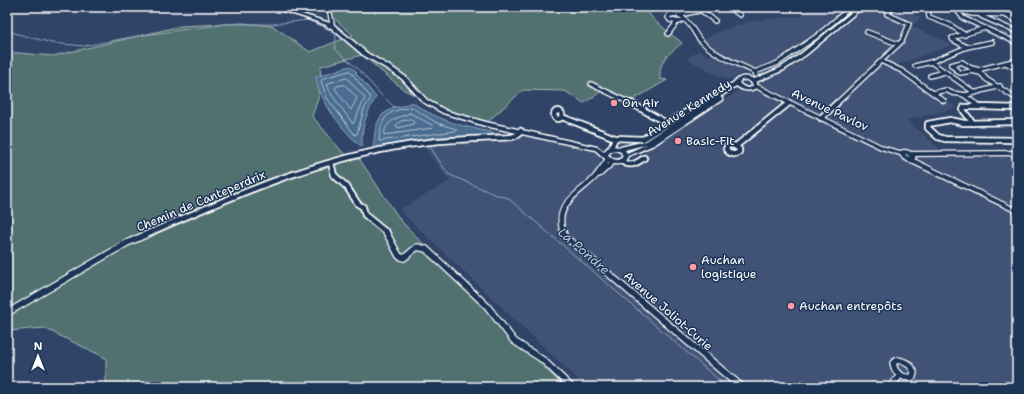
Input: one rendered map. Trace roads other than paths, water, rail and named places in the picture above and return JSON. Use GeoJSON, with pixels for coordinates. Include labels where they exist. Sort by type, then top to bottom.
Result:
{"type":"FeatureCollection","features":[{"type":"Feature","properties":{"kind":"main road"},"geometry":{"type":"LineString","coordinates":[[270,7],[329,24],[364,54],[404,78],[425,101],[435,108],[454,116],[596,149],[609,158],[621,161]]}},
{"type":"Feature","properties":{"kind":"main road","name":"Avenue Kennedy"},"geometry":{"type":"LineString","coordinates":[[614,146],[648,142],[735,84],[739,79],[747,78],[782,65],[818,40],[856,7]]}},
{"type":"Feature","properties":{"kind":"main road"},"geometry":{"type":"LineString","coordinates":[[735,84],[742,88],[754,85],[782,69],[804,54],[862,7]]}},
{"type":"Feature","properties":{"kind":"main road"},"geometry":{"type":"LineString","coordinates":[[747,78],[754,85]]}},
{"type":"Feature","properties":{"kind":"main road","name":"Avenue Kennedy"},"geometry":{"type":"LineString","coordinates":[[621,161],[625,159],[626,155],[652,144],[733,91],[742,88]]}},
{"type":"Feature","properties":{"kind":"main road"},"geometry":{"type":"LineString","coordinates":[[583,146],[614,146],[626,155]]}},
{"type":"Feature","properties":{"kind":"main road"},"geometry":{"type":"LineString","coordinates":[[609,158],[614,146]]}},
{"type":"Feature","properties":{"kind":"street"},"geometry":{"type":"LineString","coordinates":[[329,7],[329,24]]}},
{"type":"Feature","properties":{"kind":"street"},"geometry":{"type":"LineString","coordinates":[[666,7],[670,13],[692,26],[700,40],[715,53],[756,74],[778,63],[817,36],[851,7]]}},
{"type":"Feature","properties":{"kind":"street"},"geometry":{"type":"LineString","coordinates":[[670,13],[669,18],[679,19],[717,7]]}},
{"type":"Feature","properties":{"kind":"street"},"geometry":{"type":"LineString","coordinates":[[728,7],[740,15]]}},
{"type":"Feature","properties":{"kind":"street"},"geometry":{"type":"LineString","coordinates":[[821,118],[902,41],[909,24],[887,14],[893,7]]}},
{"type":"Feature","properties":{"kind":"street"},"geometry":{"type":"LineString","coordinates":[[934,7],[928,10],[929,17],[950,25],[965,35]]}},
{"type":"Feature","properties":{"kind":"street"},"geometry":{"type":"LineString","coordinates":[[946,7],[959,13],[981,16],[1003,14],[1013,15]]}},
{"type":"Feature","properties":{"kind":"street"},"geometry":{"type":"LineString","coordinates":[[968,9],[973,7]]}},
{"type":"Feature","properties":{"kind":"street"},"geometry":{"type":"LineString","coordinates":[[1003,14],[1002,11],[1008,7]]}},
{"type":"Feature","properties":{"kind":"street"},"geometry":{"type":"LineString","coordinates":[[702,11],[715,21]]}},
{"type":"Feature","properties":{"kind":"street"},"geometry":{"type":"LineString","coordinates":[[959,13],[963,18],[1017,43]]}},
{"type":"Feature","properties":{"kind":"street"},"geometry":{"type":"LineString","coordinates":[[1003,14],[1017,21]]}},
{"type":"Feature","properties":{"kind":"street"},"geometry":{"type":"LineString","coordinates":[[981,16],[1017,32]]}},
{"type":"Feature","properties":{"kind":"street"},"geometry":{"type":"LineString","coordinates":[[668,34],[679,19]]}},
{"type":"Feature","properties":{"kind":"street"},"geometry":{"type":"LineString","coordinates":[[967,47],[953,40],[952,38],[985,28]]}},
{"type":"Feature","properties":{"kind":"street"},"geometry":{"type":"LineString","coordinates":[[867,32],[898,44]]}},
{"type":"Feature","properties":{"kind":"street"},"geometry":{"type":"LineString","coordinates":[[915,66],[931,62],[963,50],[967,47],[992,42]]}},
{"type":"Feature","properties":{"kind":"street"},"geometry":{"type":"LineString","coordinates":[[998,87],[980,71],[971,68],[962,62],[950,65],[960,73],[980,71],[1006,62],[1017,60]]}},
{"type":"Feature","properties":{"kind":"street"},"geometry":{"type":"LineString","coordinates":[[881,61],[902,71],[944,101]]}},
{"type":"Feature","properties":{"kind":"street"},"geometry":{"type":"LineString","coordinates":[[931,62],[975,93]]}},
{"type":"Feature","properties":{"kind":"street"},"geometry":{"type":"LineString","coordinates":[[1006,62],[1017,69]]}},
{"type":"Feature","properties":{"kind":"street"},"geometry":{"type":"LineString","coordinates":[[930,76],[944,72]]}},
{"type":"Feature","properties":{"kind":"street"},"geometry":{"type":"LineString","coordinates":[[972,72],[998,87],[1015,94],[1017,99]]}},
{"type":"Feature","properties":{"kind":"street"},"geometry":{"type":"LineString","coordinates":[[591,84],[622,98],[668,124]]}},
{"type":"Feature","properties":{"kind":"street"},"geometry":{"type":"LineString","coordinates":[[562,117],[614,146],[642,139],[723,88],[735,84]]}},
{"type":"Feature","properties":{"kind":"street","name":"Avenue Pavlov"},"geometry":{"type":"LineString","coordinates":[[754,85],[784,103],[789,103],[888,149],[902,153],[905,157],[913,156]]}},
{"type":"Feature","properties":{"kind":"street"},"geometry":{"type":"LineString","coordinates":[[933,93],[946,90],[953,94],[964,95],[998,87]]}},
{"type":"Feature","properties":{"kind":"street"},"geometry":{"type":"LineString","coordinates":[[964,95],[980,107]]}},
{"type":"Feature","properties":{"kind":"street"},"geometry":{"type":"LineString","coordinates":[[736,146],[784,103]]}},
{"type":"Feature","properties":{"kind":"street"},"geometry":{"type":"LineString","coordinates":[[973,123],[963,110],[964,107],[1017,108]]}},
{"type":"Feature","properties":{"kind":"street"},"geometry":{"type":"LineString","coordinates":[[1017,122],[973,123],[950,120],[928,124],[928,128],[940,138],[948,140],[1017,140]]}},
{"type":"Feature","properties":{"kind":"street","name":"Chemin de Canteperdrix"},"geometry":{"type":"LineString","coordinates":[[7,313],[127,243],[243,191],[331,163],[377,151],[429,142],[514,137],[518,135],[520,131]]}},
{"type":"Feature","properties":{"kind":"street"},"geometry":{"type":"LineString","coordinates":[[1017,152],[913,156],[917,163],[1017,211]]}},
{"type":"Feature","properties":{"kind":"street","name":"Avenue Joliot-Curie"},"geometry":{"type":"LineString","coordinates":[[609,158],[606,170],[595,176],[564,205],[560,216],[560,227],[565,236],[712,363],[742,387]]}},
{"type":"Feature","properties":{"kind":"street"},"geometry":{"type":"LineString","coordinates":[[621,161],[625,164],[632,165],[644,158]]}},
{"type":"Feature","properties":{"kind":"street"},"geometry":{"type":"LineString","coordinates":[[331,163],[334,175],[347,187],[358,204],[363,207],[365,215],[388,234],[399,256],[404,258],[417,247],[426,248],[487,306],[514,341],[542,360],[571,387]]}},
{"type":"Feature","properties":{"kind":"street"},"geometry":{"type":"LineString","coordinates":[[891,387],[900,375]]}},
{"type":"Feature","properties":{"kind":"water"},"geometry":{"type":"Polygon","coordinates":[[[350,66],[357,72],[355,73],[376,97],[369,109],[365,121],[362,133],[362,147],[340,125],[327,106],[318,86],[316,77],[350,66]]]}},
{"type":"Feature","properties":{"kind":"water"},"geometry":{"type":"Polygon","coordinates":[[[412,102],[434,115],[456,124],[505,135],[437,137],[373,148],[376,126],[382,115],[394,107],[400,107],[412,102]]]}},
{"type":"Feature","properties":{"kind":"waterway"},"geometry":{"type":"LineString","coordinates":[[7,13],[13,7]]}},
{"type":"Feature","properties":{"kind":"waterway"},"geometry":{"type":"LineString","coordinates":[[7,31],[52,43],[84,46],[137,36],[227,24],[273,24],[308,20],[328,29],[336,35],[335,49],[358,69],[382,96]]}},
{"type":"Feature","properties":{"kind":"waterway","name":"La Pondre"},"geometry":{"type":"LineString","coordinates":[[386,99],[394,107]]}},
{"type":"Feature","properties":{"kind":"waterway","name":"La Pondre"},"geometry":{"type":"LineString","coordinates":[[429,145],[448,174],[494,194],[508,198],[727,387]]}},
{"type":"Feature","properties":{"kind":"place","name":"On Air"},"geometry":{"type":"Point","coordinates":[614,103]}},
{"type":"Feature","properties":{"kind":"place","name":"Basic-Fit"},"geometry":{"type":"Point","coordinates":[678,141]}},
{"type":"Feature","properties":{"kind":"place","name":"Auchan logistique"},"geometry":{"type":"Point","coordinates":[693,267]}},
{"type":"Feature","properties":{"kind":"place","name":"Auchan entrepôts"},"geometry":{"type":"Point","coordinates":[791,306]}}]}
